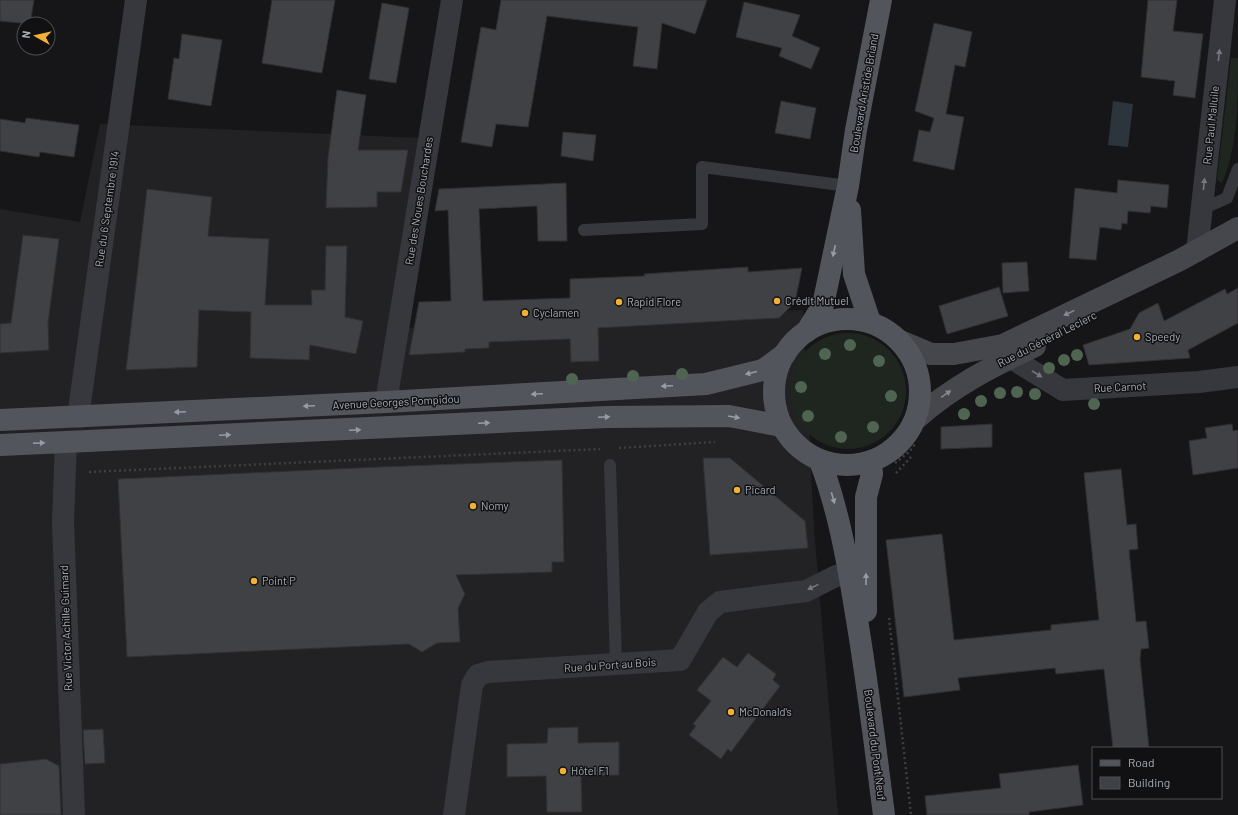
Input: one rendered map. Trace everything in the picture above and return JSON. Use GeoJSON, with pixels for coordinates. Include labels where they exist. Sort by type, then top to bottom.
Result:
{"type":"FeatureCollection","features":[{"type":"Feature","properties":{"kind":"main road","name":"Boulevard Aristide Briand"},"geometry":{"type":"LineString","coordinates":[[848,186],[856,130],[881,0]]}},
{"type":"Feature","properties":{"kind":"main road"},"geometry":{"type":"LineString","coordinates":[[848,186],[854,274],[870,322]]}},
{"type":"Feature","properties":{"kind":"main road"},"geometry":{"type":"LineString","coordinates":[[848,186],[823,305],[806,331],[784,354],[776,374],[774,384],[775,406],[782,426],[798,447],[822,466],[834,499],[850,574],[866,674]]}},
{"type":"Feature","properties":{"kind":"main road","name":"Rue du Général Leclerc"},"geometry":{"type":"LineString","coordinates":[[900,341],[917,350],[931,354],[954,354],[1003,345],[1189,255],[1238,228]]}},
{"type":"Feature","properties":{"kind":"main road","name":"Rue du Général Leclerc"},"geometry":{"type":"LineString","coordinates":[[918,429],[936,401],[960,384],[1083,322],[1189,255]]}},
{"type":"Feature","properties":{"kind":"main road"},"geometry":{"type":"LineString","coordinates":[[806,331],[818,325],[843,319],[870,322],[891,333],[900,341],[915,363],[919,376],[920,402],[918,429],[904,439],[872,467],[866,497],[866,674]]}},
{"type":"Feature","properties":{"kind":"main road","name":"Avenue Georges Pompidou"},"geometry":{"type":"LineString","coordinates":[[0,420],[386,402],[706,384],[763,370],[784,354]]}},
{"type":"Feature","properties":{"kind":"main road"},"geometry":{"type":"LineString","coordinates":[[0,445],[607,417],[729,416],[782,426]]}},
{"type":"Feature","properties":{"kind":"main road"},"geometry":{"type":"LineString","coordinates":[[822,466],[872,467]]}},
{"type":"Feature","properties":{"kind":"main road","name":"Boulevard du Pont Neuf"},"geometry":{"type":"LineString","coordinates":[[866,674],[884,815]]}},
{"type":"Feature","properties":{"kind":"street","name":"Rue du 6 Septembre 1914"},"geometry":{"type":"LineString","coordinates":[[80,417],[80,403],[136,0]]}},
{"type":"Feature","properties":{"kind":"street","name":"Rue des Noues Bouchardes"},"geometry":{"type":"LineString","coordinates":[[386,402],[452,0]]}},
{"type":"Feature","properties":{"kind":"street","name":"Rue Paul Malluile"},"geometry":{"type":"LineString","coordinates":[[1189,255],[1202,209],[1225,0]]}},
{"type":"Feature","properties":{"kind":"street","name":"Rue Carnot"},"geometry":{"type":"LineString","coordinates":[[1010,358],[1063,390],[1199,382],[1238,377]]}},
{"type":"Feature","properties":{"kind":"street","name":"Rue Victor Achille Guimard"},"geometry":{"type":"LineString","coordinates":[[66,442],[63,530],[74,815]]}},
{"type":"Feature","properties":{"kind":"street","name":"Rue du Port au Bois"},"geometry":{"type":"LineString","coordinates":[[454,815],[472,686],[478,675],[488,672],[680,660],[708,612],[720,602],[747,600],[806,591],[836,576],[850,574]]}},
{"type":"Feature","properties":{"kind":"lane"},"geometry":{"type":"LineString","coordinates":[[584,230],[702,224],[702,167],[848,186]]}},
{"type":"Feature","properties":{"kind":"lane"},"geometry":{"type":"LineString","coordinates":[[1202,209],[1227,198],[1238,169]]}},
{"type":"Feature","properties":{"kind":"lane"},"geometry":{"type":"LineString","coordinates":[[610,466],[616,665]]}},
{"type":"Feature","properties":{"kind":"path"},"geometry":{"type":"LineString","coordinates":[[893,467],[909,452],[918,429]]}},
{"type":"Feature","properties":{"kind":"path"},"geometry":{"type":"LineString","coordinates":[[617,448],[722,441]]}},
{"type":"Feature","properties":{"kind":"path"},"geometry":{"type":"LineString","coordinates":[[65,473],[602,449]]}},
{"type":"Feature","properties":{"kind":"path"},"geometry":{"type":"LineString","coordinates":[[799,459],[822,466]]}},
{"type":"Feature","properties":{"kind":"path"},"geometry":{"type":"LineString","coordinates":[[872,467],[880,470],[898,461]]}},
{"type":"Feature","properties":{"kind":"path"},"geometry":{"type":"LineString","coordinates":[[889,617],[911,815]]}},
{"type":"Feature","properties":{"kind":"shaded area"},"geometry":{"type":"Polygon","coordinates":[[[1231,58],[1238,58],[1236,122],[1231,154],[1222,183],[1217,180],[1231,58]]]}},
{"type":"Feature","properties":{"kind":"shaded area"},"geometry":{"type":"Polygon","coordinates":[[[1113,101],[1133,104],[1128,147],[1108,145],[1113,101]]]}},
{"type":"Feature","properties":{"kind":"shaded area"},"geometry":{"type":"Polygon","coordinates":[[[100,124],[421,138],[401,328],[803,310],[814,529],[838,815],[0,815],[0,209],[80,222],[100,124]]]}},
{"type":"Feature","properties":{"kind":"shaded area"},"geometry":{"type":"Polygon","coordinates":[[[848,333],[859,334],[870,338],[889,350],[901,369],[905,380],[905,402],[901,413],[889,432],[870,444],[859,448],[848,449],[837,448],[826,444],[807,432],[795,413],[791,402],[790,391],[791,380],[795,369],[807,350],[826,338],[837,334],[848,333]]]}},
{"type":"Feature","properties":{"kind":"building"},"geometry":{"type":"Polygon","coordinates":[[[0,0],[34,0],[31,16],[16,16],[16,23],[0,21],[0,0]]]}},
{"type":"Feature","properties":{"kind":"building"},"geometry":{"type":"Polygon","coordinates":[[[272,0],[335,0],[322,73],[262,63],[272,0]]]}},
{"type":"Feature","properties":{"kind":"building"},"geometry":{"type":"Polygon","coordinates":[[[501,0],[707,0],[695,34],[662,23],[657,69],[633,66],[638,27],[547,16],[528,127],[496,124],[492,147],[461,142],[481,27],[496,30],[501,0]]]}},
{"type":"Feature","properties":{"kind":"building"},"geometry":{"type":"Polygon","coordinates":[[[1148,0],[1177,0],[1173,31],[1203,34],[1195,98],[1173,95],[1175,81],[1141,77],[1148,0]]]}},
{"type":"Feature","properties":{"kind":"building"},"geometry":{"type":"Polygon","coordinates":[[[744,2],[800,15],[792,36],[820,48],[811,69],[779,56],[782,48],[736,37],[744,2]]]}},
{"type":"Feature","properties":{"kind":"building"},"geometry":{"type":"Polygon","coordinates":[[[382,3],[409,8],[396,83],[369,79],[382,3]]]}},
{"type":"Feature","properties":{"kind":"building"},"geometry":{"type":"Polygon","coordinates":[[[934,23],[972,32],[965,67],[955,65],[946,114],[964,117],[954,170],[913,161],[919,130],[930,132],[934,118],[915,111],[934,23]]]}},
{"type":"Feature","properties":{"kind":"building"},"geometry":{"type":"Polygon","coordinates":[[[182,34],[222,40],[211,106],[168,99],[174,58],[179,59],[182,34]]]}},
{"type":"Feature","properties":{"kind":"building"},"geometry":{"type":"Polygon","coordinates":[[[337,90],[366,95],[358,150],[408,150],[401,192],[377,192],[377,207],[326,208],[328,157],[337,90]]]}},
{"type":"Feature","properties":{"kind":"building"},"geometry":{"type":"Polygon","coordinates":[[[781,101],[816,108],[810,139],[775,133],[781,101]]]}},
{"type":"Feature","properties":{"kind":"building"},"geometry":{"type":"Polygon","coordinates":[[[26,118],[79,125],[74,157],[40,152],[39,157],[0,151],[0,119],[25,123],[26,118]]]}},
{"type":"Feature","properties":{"kind":"building"},"geometry":{"type":"Polygon","coordinates":[[[563,132],[596,135],[593,161],[561,156],[563,132]]]}},
{"type":"Feature","properties":{"kind":"building"},"geometry":{"type":"Polygon","coordinates":[[[1118,180],[1169,185],[1167,208],[1151,206],[1150,213],[1128,211],[1127,224],[1122,223],[1121,230],[1100,227],[1096,260],[1069,258],[1075,188],[1117,193],[1118,180]]]}},
{"type":"Feature","properties":{"kind":"building"},"geometry":{"type":"Polygon","coordinates":[[[566,183],[567,241],[538,241],[537,206],[479,209],[483,301],[570,298],[570,279],[645,276],[644,274],[748,267],[748,272],[802,268],[795,302],[779,318],[598,328],[599,361],[571,362],[570,339],[489,342],[489,348],[465,349],[465,352],[409,355],[419,302],[451,301],[448,210],[435,211],[439,189],[566,183]]]}},
{"type":"Feature","properties":{"kind":"building"},"geometry":{"type":"Polygon","coordinates":[[[147,189],[212,197],[208,236],[269,239],[265,305],[312,305],[311,290],[325,290],[326,246],[347,246],[345,317],[363,321],[356,354],[310,345],[309,360],[250,358],[251,312],[199,310],[197,367],[126,370],[147,189]]]}},
{"type":"Feature","properties":{"kind":"building"},"geometry":{"type":"Polygon","coordinates":[[[23,235],[59,239],[48,323],[49,350],[0,353],[0,324],[11,323],[23,235]]]}},
{"type":"Feature","properties":{"kind":"building"},"geometry":{"type":"Polygon","coordinates":[[[1027,262],[1029,291],[1003,293],[1002,263],[1027,262]]]}},
{"type":"Feature","properties":{"kind":"building"},"geometry":{"type":"Polygon","coordinates":[[[999,287],[1008,316],[947,334],[939,306],[999,287]]]}},
{"type":"Feature","properties":{"kind":"building"},"geometry":{"type":"Polygon","coordinates":[[[1238,288],[1238,323],[1188,350],[1190,358],[1089,365],[1083,345],[1130,329],[1139,313],[1158,303],[1164,321],[1225,289],[1227,294],[1238,288]]]}},
{"type":"Feature","properties":{"kind":"building"},"geometry":{"type":"Polygon","coordinates":[[[992,424],[992,447],[941,449],[941,427],[992,424]]]}},
{"type":"Feature","properties":{"kind":"building"},"geometry":{"type":"Polygon","coordinates":[[[1232,424],[1233,431],[1238,430],[1238,468],[1193,475],[1189,441],[1207,438],[1205,428],[1232,424]]]}},
{"type":"Feature","properties":{"kind":"building","name":"Picard"},"geometry":{"type":"Polygon","coordinates":[[[703,458],[730,458],[805,521],[808,548],[710,555],[703,458]]]}},
{"type":"Feature","properties":{"kind":"building"},"geometry":{"type":"Polygon","coordinates":[[[562,460],[564,562],[552,562],[552,572],[456,575],[465,594],[458,608],[460,642],[437,643],[422,652],[409,644],[127,657],[118,479],[562,460]]]}},
{"type":"Feature","properties":{"kind":"building"},"geometry":{"type":"Polygon","coordinates":[[[1121,469],[1127,525],[1136,524],[1138,549],[1129,550],[1136,622],[1146,621],[1149,648],[1141,649],[1140,659],[1149,747],[1113,747],[1104,669],[1056,674],[1055,668],[958,678],[960,690],[904,697],[886,540],[942,534],[954,640],[1051,630],[1051,625],[1099,620],[1084,473],[1121,469]]]}},
{"type":"Feature","properties":{"kind":"building","name":"McDonald's"},"geometry":{"type":"Polygon","coordinates":[[[748,653],[776,674],[773,680],[780,686],[731,752],[728,749],[721,759],[689,735],[696,726],[693,724],[711,701],[697,690],[723,657],[737,667],[748,653]]]}},
{"type":"Feature","properties":{"kind":"building","name":"Hôtel F1"},"geometry":{"type":"Polygon","coordinates":[[[578,727],[578,743],[619,742],[619,775],[581,776],[582,812],[547,812],[546,776],[507,777],[507,744],[547,743],[548,728],[578,727]]]}},
{"type":"Feature","properties":{"kind":"building"},"geometry":{"type":"Polygon","coordinates":[[[103,729],[105,763],[85,764],[83,730],[103,729]]]}},
{"type":"Feature","properties":{"kind":"building"},"geometry":{"type":"Polygon","coordinates":[[[46,759],[59,766],[61,815],[0,815],[0,764],[46,759]]]}},
{"type":"Feature","properties":{"kind":"building"},"geometry":{"type":"Polygon","coordinates":[[[1078,765],[1083,805],[1029,812],[1029,815],[927,815],[925,796],[1001,788],[999,774],[1078,765]]]}},
{"type":"Feature","properties":{"kind":"place","name":"Crédit Mutuel"},"geometry":{"type":"Point","coordinates":[777,301]}},
{"type":"Feature","properties":{"kind":"place","name":"Rapid Flore"},"geometry":{"type":"Point","coordinates":[619,302]}},
{"type":"Feature","properties":{"kind":"place","name":"Cyclamen"},"geometry":{"type":"Point","coordinates":[525,313]}},
{"type":"Feature","properties":{"kind":"place","name":"Speedy"},"geometry":{"type":"Point","coordinates":[1137,337]}},
{"type":"Feature","properties":{"kind":"place","name":"Picard"},"geometry":{"type":"Point","coordinates":[737,490]}},
{"type":"Feature","properties":{"kind":"place","name":"Nomy"},"geometry":{"type":"Point","coordinates":[473,506]}},
{"type":"Feature","properties":{"kind":"place","name":"Point P"},"geometry":{"type":"Point","coordinates":[254,581]}},
{"type":"Feature","properties":{"kind":"place","name":"McDonald's"},"geometry":{"type":"Point","coordinates":[731,712]}},
{"type":"Feature","properties":{"kind":"place","name":"Hôtel F1"},"geometry":{"type":"Point","coordinates":[563,771]}}]}
